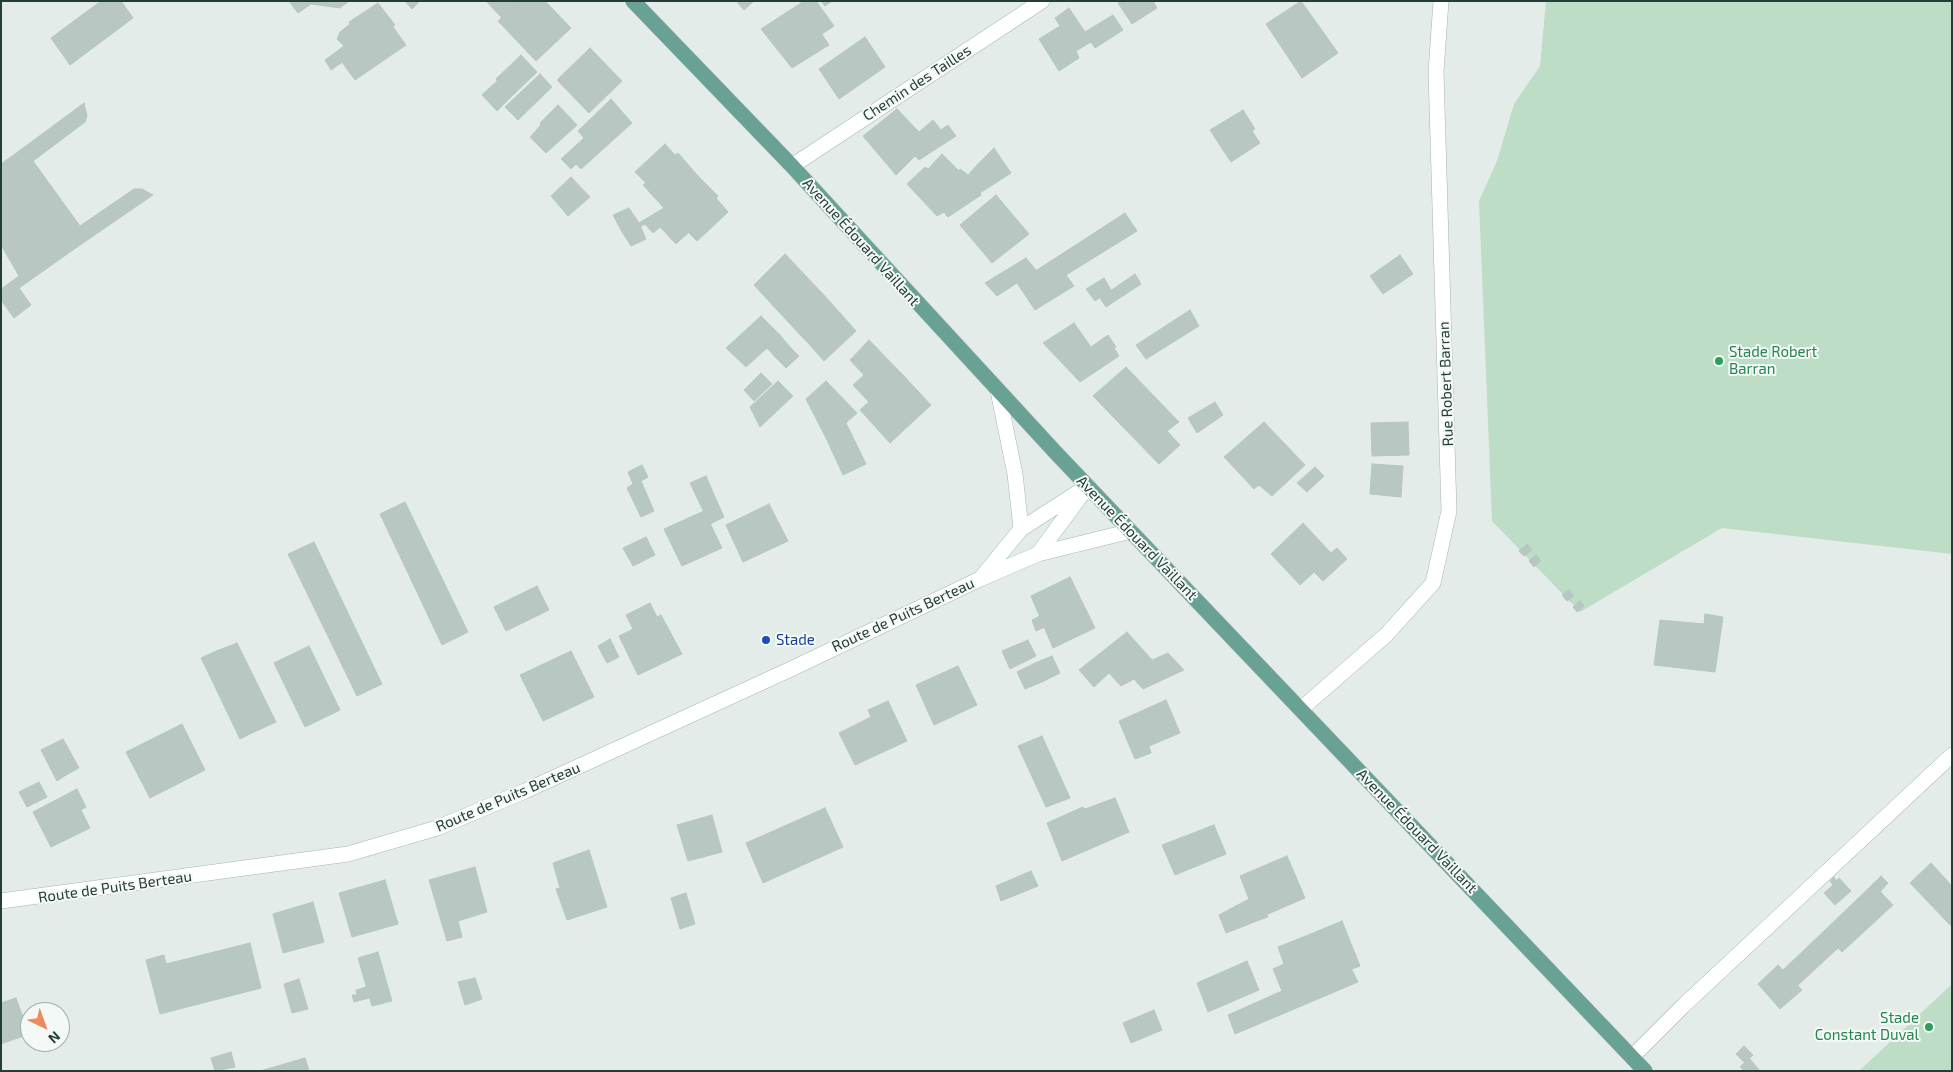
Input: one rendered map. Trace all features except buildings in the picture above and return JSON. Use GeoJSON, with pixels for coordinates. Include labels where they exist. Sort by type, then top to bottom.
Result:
{"type":"FeatureCollection","features":[{"type":"Feature","properties":{"kind":"main road","name":"Avenue Édouard Vaillant"},"geometry":{"type":"LineString","coordinates":[[633,1],[792,166],[998,391],[1645,1071]]}},
{"type":"Feature","properties":{"kind":"street","name":"Chemin des Tailles"},"geometry":{"type":"LineString","coordinates":[[792,166],[1042,1]]}},
{"type":"Feature","properties":{"kind":"street","name":"Rue Robert Barran"},"geometry":{"type":"LineString","coordinates":[[1301,709],[1386,635],[1433,583],[1449,512],[1436,72],[1442,1]]}},
{"type":"Feature","properties":{"kind":"street"},"geometry":{"type":"LineString","coordinates":[[998,391],[1015,474],[1021,528]]}},
{"type":"Feature","properties":{"kind":"street"},"geometry":{"type":"LineString","coordinates":[[1038,554],[1088,486]]}},
{"type":"Feature","properties":{"kind":"street","name":"Route de Puits Berteau"},"geometry":{"type":"LineString","coordinates":[[980,579],[1021,528],[1088,486]]}},
{"type":"Feature","properties":{"kind":"street","name":"Route de Puits Berteau"},"geometry":{"type":"LineString","coordinates":[[1,901],[348,854],[437,828],[542,783],[980,579],[1038,554],[1131,531]]}},
{"type":"Feature","properties":{"kind":"street"},"geometry":{"type":"LineString","coordinates":[[1632,1057],[1683,1006],[1952,756]]}},
{"type":"Feature","properties":{"kind":"green space","name":"Stade Robert Barran"},"geometry":{"type":"Polygon","coordinates":[[[1546,1],[1952,1],[1952,554],[1722,528],[1580,612],[1492,521],[1479,201],[1497,161],[1514,104],[1540,66],[1546,1]]]}},
{"type":"Feature","properties":{"kind":"green space","name":"Stade Constant Duval"},"geometry":{"type":"Polygon","coordinates":[[[1952,984],[1952,1071],[1859,1071],[1952,984]]]}},
{"type":"Feature","properties":{"kind":"place","name":"Stade Robert Barran"},"geometry":{"type":"Point","coordinates":[1719,361]}},
{"type":"Feature","properties":{"kind":"place","name":"Stade"},"geometry":{"type":"Point","coordinates":[766,640]}},
{"type":"Feature","properties":{"kind":"place","name":"Stade Constant Duval"},"geometry":{"type":"Point","coordinates":[1929,1027]}}]}
